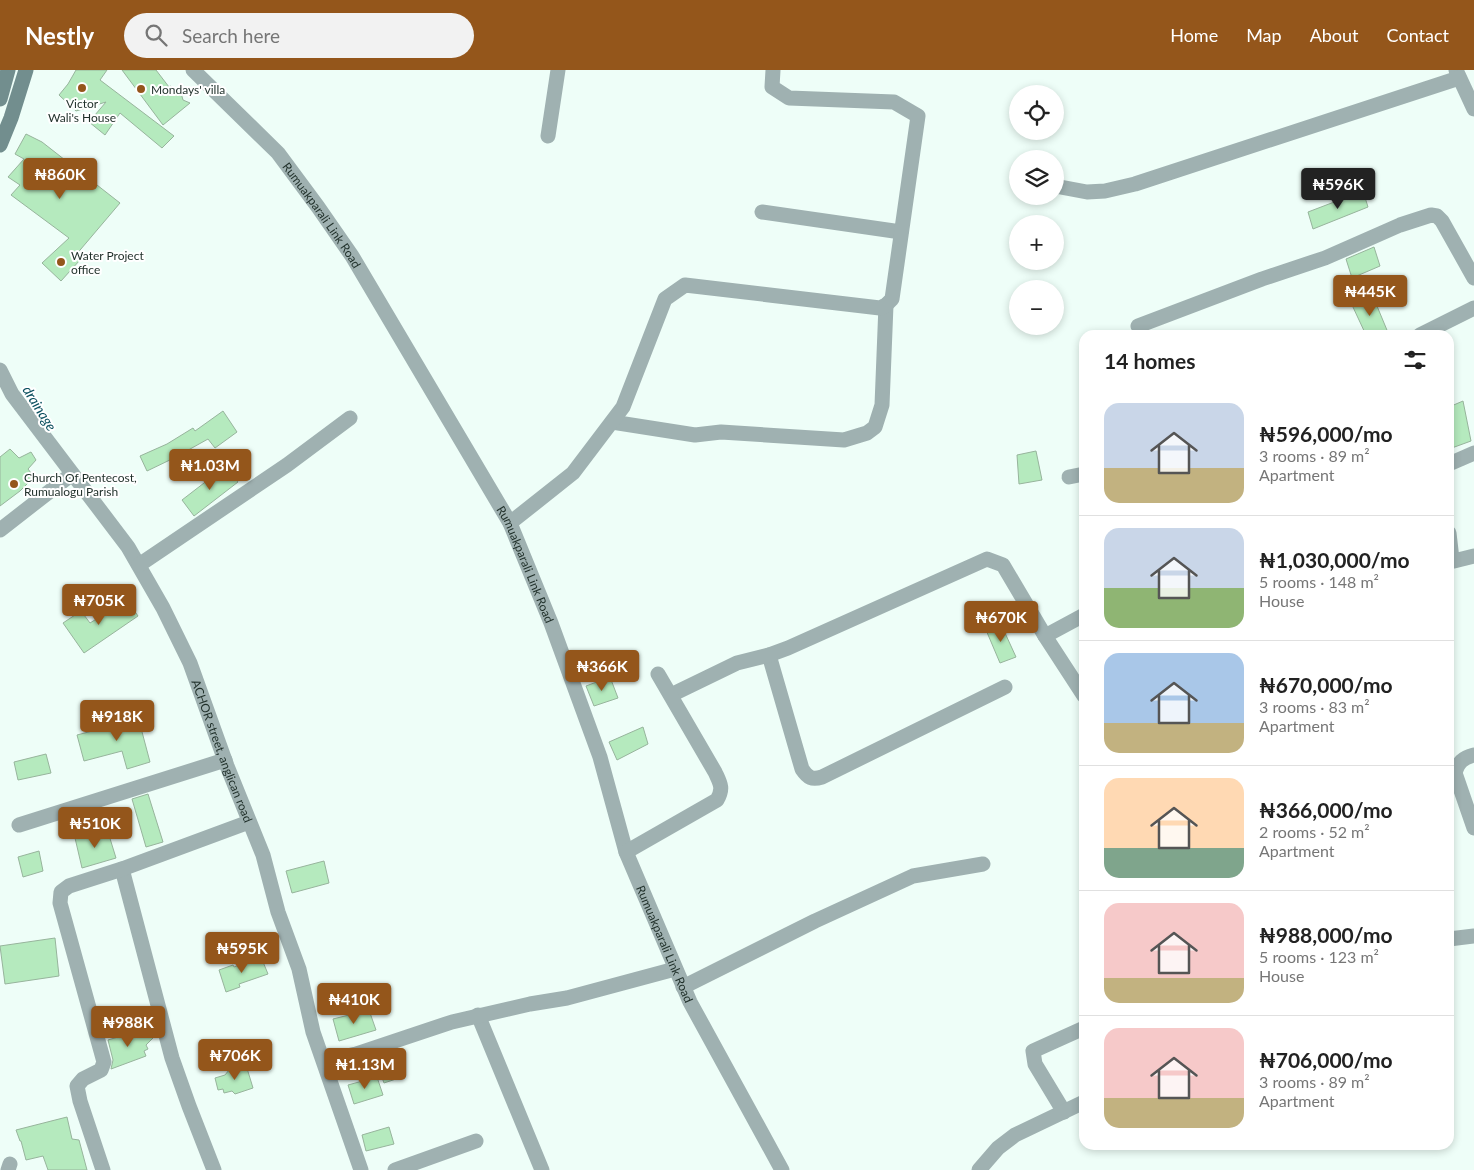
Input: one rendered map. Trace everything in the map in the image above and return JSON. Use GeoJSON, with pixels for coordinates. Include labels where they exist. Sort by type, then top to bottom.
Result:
{"type":"FeatureCollection","features":[{"type":"Feature","properties":{"kind":"main road"},"geometry":{"type":"LineString","coordinates":[[1,92],[8,70]]}},
{"type":"Feature","properties":{"kind":"main road"},"geometry":{"type":"LineString","coordinates":[[0,145],[11,118],[26,70]]}},
{"type":"Feature","properties":{"kind":"street","name":"Rumuakparali Link Road"},"geometry":{"type":"LineString","coordinates":[[193,70],[278,154],[318,207],[352,256],[510,523],[600,757],[626,852],[675,969],[782,1170]]}},
{"type":"Feature","properties":{"kind":"street"},"geometry":{"type":"LineString","coordinates":[[548,136],[558,70]]}},
{"type":"Feature","properties":{"kind":"street"},"geometry":{"type":"LineString","coordinates":[[510,523],[573,473],[624,407],[665,299],[685,285],[880,308],[892,300],[918,116],[894,102],[789,98],[772,87],[772,70]]}},
{"type":"Feature","properties":{"kind":"street"},"geometry":{"type":"LineString","coordinates":[[1064,188],[1087,192],[1105,191],[1135,184],[1458,74],[1474,109]]}},
{"type":"Feature","properties":{"kind":"street"},"geometry":{"type":"LineString","coordinates":[[762,212],[901,232]]}},
{"type":"Feature","properties":{"kind":"street"},"geometry":{"type":"LineString","coordinates":[[1138,326],[1262,279],[1325,258],[1400,225],[1431,215],[1437,216],[1442,221],[1474,278]]}},
{"type":"Feature","properties":{"kind":"street"},"geometry":{"type":"LineString","coordinates":[[612,422],[695,435],[722,432],[844,440],[867,433],[874,427],[882,405],[886,305]]}},
{"type":"Feature","properties":{"kind":"street"},"geometry":{"type":"LineString","coordinates":[[1430,330],[1474,308]]}},
{"type":"Feature","properties":{"kind":"street","name":"ACHOR street, anglican road"},"geometry":{"type":"LineString","coordinates":[[0,370],[12,394],[128,546],[163,608],[190,663],[225,760],[263,855],[278,912],[299,969],[314,1032],[361,1170]]}},
{"type":"Feature","properties":{"kind":"street"},"geometry":{"type":"LineString","coordinates":[[138,565],[287,465],[350,418]]}},
{"type":"Feature","properties":{"kind":"street"},"geometry":{"type":"LineString","coordinates":[[1454,462],[1474,453]]}},
{"type":"Feature","properties":{"kind":"street"},"geometry":{"type":"LineString","coordinates":[[0,530],[72,474]]}},
{"type":"Feature","properties":{"kind":"street"},"geometry":{"type":"LineString","coordinates":[[1454,561],[1474,556]]}},
{"type":"Feature","properties":{"kind":"street"},"geometry":{"type":"LineString","coordinates":[[671,696],[737,663],[769,655],[987,559],[1003,565],[1079,688]]}},
{"type":"Feature","properties":{"kind":"street"},"geometry":{"type":"LineString","coordinates":[[1045,636],[1079,618]]}},
{"type":"Feature","properties":{"kind":"street"},"geometry":{"type":"LineString","coordinates":[[769,655],[802,769],[807,777],[814,780],[1005,687]]}},
{"type":"Feature","properties":{"kind":"street"},"geometry":{"type":"LineString","coordinates":[[626,852],[717,800],[721,793],[716,772],[658,674]]}},
{"type":"Feature","properties":{"kind":"street"},"geometry":{"type":"LineString","coordinates":[[1474,755],[1464,758],[1458,765],[1455,773],[1474,828]]}},
{"type":"Feature","properties":{"kind":"street"},"geometry":{"type":"LineString","coordinates":[[19,825],[225,760]]}},
{"type":"Feature","properties":{"kind":"street"},"geometry":{"type":"LineString","coordinates":[[103,1170],[80,1101],[77,1086],[82,1079],[101,1070],[104,1062],[60,903],[61,892],[69,886],[122,869],[249,822]]}},
{"type":"Feature","properties":{"kind":"street"},"geometry":{"type":"LineString","coordinates":[[683,987],[815,921],[913,876],[983,864]]}},
{"type":"Feature","properties":{"kind":"street"},"geometry":{"type":"LineString","coordinates":[[122,869],[172,1058],[188,1106],[214,1170]]}},
{"type":"Feature","properties":{"kind":"street"},"geometry":{"type":"LineString","coordinates":[[1454,938],[1474,936]]}},
{"type":"Feature","properties":{"kind":"street"},"geometry":{"type":"LineString","coordinates":[[324,1061],[356,1054],[478,1015],[567,998],[675,969]]}},
{"type":"Feature","properties":{"kind":"street"},"geometry":{"type":"LineString","coordinates":[[478,1015],[542,1170]]}},
{"type":"Feature","properties":{"kind":"street"},"geometry":{"type":"LineString","coordinates":[[1064,1112],[1035,1064],[1033,1051],[1079,1030]]}},
{"type":"Feature","properties":{"kind":"street"},"geometry":{"type":"LineString","coordinates":[[978,1170],[998,1148],[1016,1135],[1079,1104]]}},
{"type":"Feature","properties":{"kind":"street"},"geometry":{"type":"LineString","coordinates":[[395,1170],[476,1141]]}},
{"type":"Feature","properties":{"kind":"building"},"geometry":{"type":"Polygon","coordinates":[[[76,70],[107,70],[100,80],[174,136],[162,148],[120,113],[105,135],[89,122],[106,102],[76,111],[59,95],[76,70]]]}},
{"type":"Feature","properties":{"kind":"building"},"geometry":{"type":"Polygon","coordinates":[[[122,70],[156,70],[169,87],[171,86],[178,95],[181,93],[183,100],[190,103],[163,125],[122,70]]]}},
{"type":"Feature","properties":{"kind":"building"},"geometry":{"type":"Polygon","coordinates":[[[26,134],[42,142],[120,203],[75,256],[80,260],[61,281],[42,263],[69,238],[11,195],[20,185],[8,177],[24,159],[15,154],[26,134]]]}},
{"type":"Feature","properties":{"kind":"building"},"geometry":{"type":"Polygon","coordinates":[[[1363,191],[1368,207],[1313,229],[1308,212],[1363,191]]]}},
{"type":"Feature","properties":{"kind":"building"},"geometry":{"type":"Polygon","coordinates":[[[1374,247],[1380,266],[1352,278],[1346,259],[1374,247]]]}},
{"type":"Feature","properties":{"kind":"building"},"geometry":{"type":"Polygon","coordinates":[[[1372,294],[1387,330],[1364,330],[1352,305],[1372,294]]]}},
{"type":"Feature","properties":{"kind":"building"},"geometry":{"type":"Polygon","coordinates":[[[1463,401],[1471,441],[1454,447],[1454,405],[1463,401]]]}},
{"type":"Feature","properties":{"kind":"building"},"geometry":{"type":"Polygon","coordinates":[[[223,411],[237,432],[215,448],[208,439],[147,471],[140,456],[167,444],[193,428],[195,431],[223,411]]]}},
{"type":"Feature","properties":{"kind":"building","name":"Church Of Pentecost, Rumualogu Parish"},"geometry":{"type":"Polygon","coordinates":[[[10,449],[19,458],[31,452],[36,460],[28,469],[34,477],[20,491],[0,506],[0,457],[10,449]]]}},
{"type":"Feature","properties":{"kind":"building"},"geometry":{"type":"Polygon","coordinates":[[[1036,451],[1042,480],[1019,484],[1017,455],[1036,451]]]}},
{"type":"Feature","properties":{"kind":"building"},"geometry":{"type":"Polygon","coordinates":[[[226,466],[238,482],[194,516],[182,500],[226,466]]]}},
{"type":"Feature","properties":{"kind":"building"},"geometry":{"type":"Polygon","coordinates":[[[127,600],[138,616],[84,653],[63,623],[81,611],[90,623],[127,600]]]}},
{"type":"Feature","properties":{"kind":"building"},"geometry":{"type":"Polygon","coordinates":[[[1000,622],[1016,657],[1000,663],[986,630],[1000,622]]]}},
{"type":"Feature","properties":{"kind":"building"},"geometry":{"type":"Polygon","coordinates":[[[610,677],[618,698],[594,706],[586,686],[610,677]]]}},
{"type":"Feature","properties":{"kind":"building"},"geometry":{"type":"Polygon","coordinates":[[[137,713],[150,762],[127,769],[122,751],[84,761],[77,735],[115,725],[113,719],[137,713]]]}},
{"type":"Feature","properties":{"kind":"building"},"geometry":{"type":"Polygon","coordinates":[[[643,727],[648,744],[617,760],[609,742],[643,727]]]}},
{"type":"Feature","properties":{"kind":"building"},"geometry":{"type":"Polygon","coordinates":[[[46,754],[51,773],[18,780],[14,762],[46,754]]]}},
{"type":"Feature","properties":{"kind":"building"},"geometry":{"type":"Polygon","coordinates":[[[148,794],[163,842],[146,847],[132,799],[148,794]]]}},
{"type":"Feature","properties":{"kind":"building"},"geometry":{"type":"Polygon","coordinates":[[[108,832],[116,858],[82,868],[75,838],[92,833],[97,835],[108,832]]]}},
{"type":"Feature","properties":{"kind":"building"},"geometry":{"type":"Polygon","coordinates":[[[39,851],[43,871],[23,877],[18,857],[39,851]]]}},
{"type":"Feature","properties":{"kind":"building"},"geometry":{"type":"Polygon","coordinates":[[[324,861],[329,883],[292,893],[286,871],[324,861]]]}},
{"type":"Feature","properties":{"kind":"building"},"geometry":{"type":"Polygon","coordinates":[[[55,938],[59,976],[5,984],[0,946],[55,938]]]}},
{"type":"Feature","properties":{"kind":"building"},"geometry":{"type":"Polygon","coordinates":[[[261,957],[268,974],[239,984],[240,987],[226,992],[219,970],[233,965],[234,967],[261,957]]]}},
{"type":"Feature","properties":{"kind":"building"},"geometry":{"type":"Polygon","coordinates":[[[369,1010],[376,1030],[339,1041],[333,1019],[369,1010]]]}},
{"type":"Feature","properties":{"kind":"building"},"geometry":{"type":"Polygon","coordinates":[[[138,1031],[141,1036],[154,1037],[146,1045],[148,1049],[144,1051],[146,1056],[111,1069],[113,1060],[108,1040],[138,1031]]]}},
{"type":"Feature","properties":{"kind":"building"},"geometry":{"type":"Polygon","coordinates":[[[398,1060],[405,1076],[384,1083],[378,1067],[398,1060]]]}},
{"type":"Feature","properties":{"kind":"building"},"geometry":{"type":"Polygon","coordinates":[[[246,1065],[253,1088],[235,1094],[232,1091],[224,1093],[223,1089],[218,1090],[215,1078],[225,1075],[229,1070],[246,1065]]]}},
{"type":"Feature","properties":{"kind":"building"},"geometry":{"type":"Polygon","coordinates":[[[377,1077],[383,1095],[354,1104],[348,1085],[377,1077]]]}},
{"type":"Feature","properties":{"kind":"building"},"geometry":{"type":"Polygon","coordinates":[[[67,1117],[72,1139],[79,1140],[87,1170],[48,1170],[43,1156],[26,1160],[16,1130],[67,1117]]]}},
{"type":"Feature","properties":{"kind":"building"},"geometry":{"type":"Polygon","coordinates":[[[389,1127],[394,1144],[366,1151],[362,1135],[389,1127]]]}},
{"type":"Feature","properties":{"kind":"place","name":"Victor Wali's House"},"geometry":{"type":"Point","coordinates":[82,88]}},
{"type":"Feature","properties":{"kind":"place","name":"Mondays' villa"},"geometry":{"type":"Point","coordinates":[141,89]}},
{"type":"Feature","properties":{"kind":"place","name":"Water Project office"},"geometry":{"type":"Point","coordinates":[61,262]}},
{"type":"Feature","properties":{"kind":"place","name":"Church Of Pentecost, Rumualogu Parish"},"geometry":{"type":"Point","coordinates":[14,484]}},
{"type":"Feature","properties":{"kind":"water label","name":"drainage"},"geometry":{"type":"Point","coordinates":[40,408]}}]}
